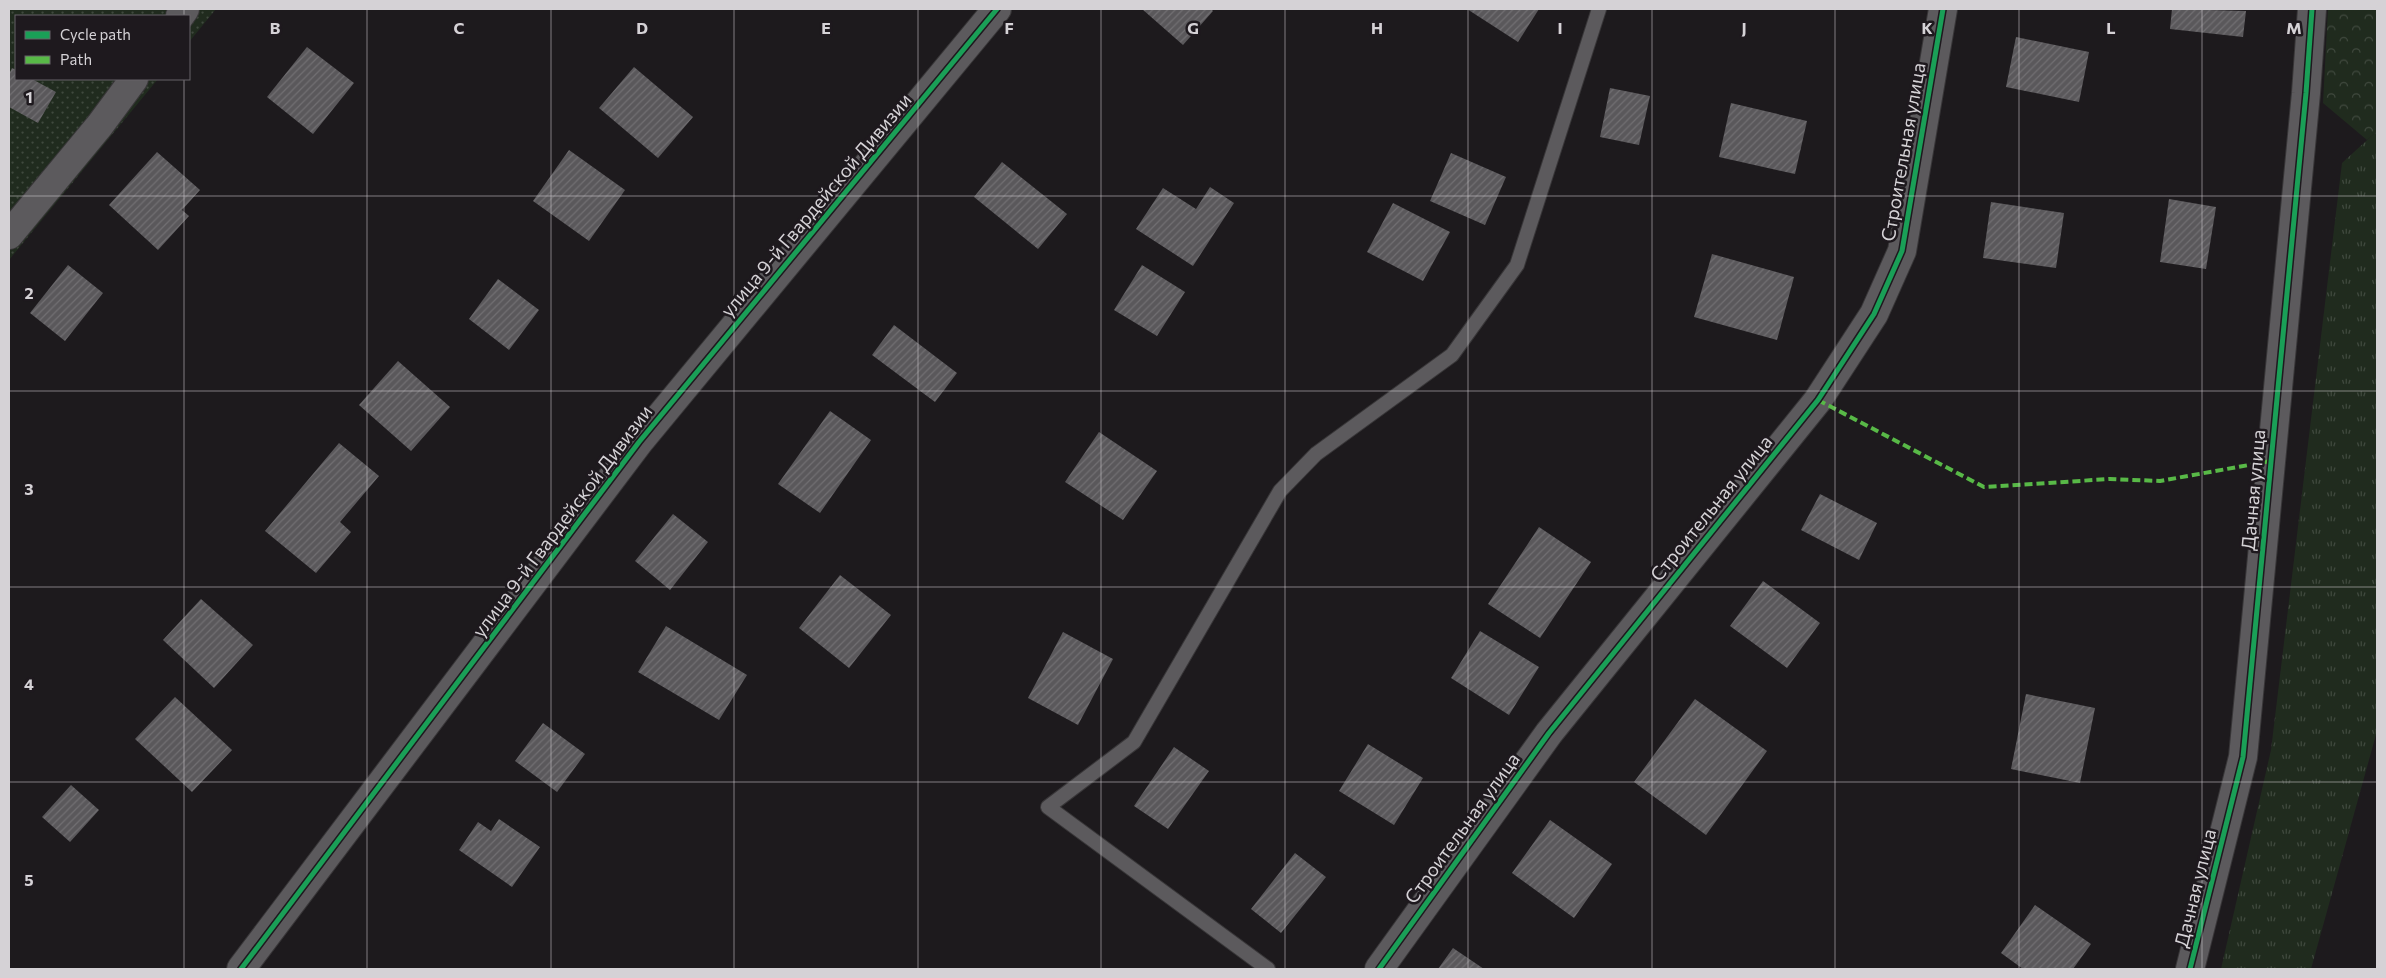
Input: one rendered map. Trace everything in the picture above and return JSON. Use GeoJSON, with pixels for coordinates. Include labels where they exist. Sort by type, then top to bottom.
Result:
{"type":"FeatureCollection","features":[{"type":"Feature","properties":{"kind":"street","name":"улица 9-й Гвардейской Дивизии"},"geometry":{"type":"LineString","coordinates":[[241,969],[639,442],[996,9]]}},
{"type":"Feature","properties":{"kind":"street","name":"Строительная улица"},"geometry":{"type":"LineString","coordinates":[[1379,969],[1548,733],[1818,400],[1874,314],[1902,251],[1943,9]]}},
{"type":"Feature","properties":{"kind":"street","name":"Дачная улица"},"geometry":{"type":"LineString","coordinates":[[2190,969],[2243,757],[2305,102],[2312,9]]}},
{"type":"Feature","properties":{"kind":"street"},"geometry":{"type":"LineString","coordinates":[[9,235],[100,125],[133,80]]}},
{"type":"Feature","properties":{"kind":"lane"},"geometry":{"type":"LineString","coordinates":[[1268,969],[1048,807],[1134,742],[1280,491],[1316,454],[1452,355],[1517,265],[1599,9]]}},
{"type":"Feature","properties":{"kind":"green space"},"geometry":{"type":"Polygon","coordinates":[[[9,9],[216,9],[190,41],[190,15],[15,15],[15,80],[157,80],[9,260],[9,9]]]}},
{"type":"Feature","properties":{"kind":"green space"},"geometry":{"type":"Polygon","coordinates":[[[2328,9],[2377,9],[2377,131],[2367,140],[2323,103],[2328,9]]]}},
{"type":"Feature","properties":{"kind":"green space"},"geometry":{"type":"Polygon","coordinates":[[[2377,131],[2377,731],[2311,969],[2221,969],[2271,750],[2342,163],[2377,131]]]}},
{"type":"Feature","properties":{"kind":"building"},"geometry":{"type":"Polygon","coordinates":[[[1142,9],[1211,9],[1213,11],[1183,45],[1142,9]]]}},
{"type":"Feature","properties":{"kind":"building"},"geometry":{"type":"Polygon","coordinates":[[[1467,9],[1539,9],[1518,42],[1467,9]]]}},
{"type":"Feature","properties":{"kind":"building"},"geometry":{"type":"Polygon","coordinates":[[[2172,9],[2246,11],[2243,37],[2170,29],[2172,9]]]}},
{"type":"Feature","properties":{"kind":"building"},"geometry":{"type":"Polygon","coordinates":[[[2016,37],[2089,52],[2079,102],[2006,87],[2016,37]]]}},
{"type":"Feature","properties":{"kind":"building"},"geometry":{"type":"Polygon","coordinates":[[[307,47],[354,83],[313,134],[267,97],[307,47]]]}},
{"type":"Feature","properties":{"kind":"building"},"geometry":{"type":"Polygon","coordinates":[[[634,67],[693,117],[658,158],[599,108],[634,67]]]}},
{"type":"Feature","properties":{"kind":"building"},"geometry":{"type":"Polygon","coordinates":[[[12,68],[15,70],[15,80],[34,80],[56,92],[38,123],[9,107],[9,74],[12,68]]]}},
{"type":"Feature","properties":{"kind":"building"},"geometry":{"type":"Polygon","coordinates":[[[1610,88],[1650,96],[1639,145],[1600,137],[1610,88]]]}},
{"type":"Feature","properties":{"kind":"building"},"geometry":{"type":"Polygon","coordinates":[[[1731,103],[1807,121],[1795,174],[1719,157],[1731,103]]]}},
{"type":"Feature","properties":{"kind":"building"},"geometry":{"type":"Polygon","coordinates":[[[569,150],[625,190],[589,241],[533,201],[569,150]]]}},
{"type":"Feature","properties":{"kind":"building"},"geometry":{"type":"Polygon","coordinates":[[[157,152],[200,190],[182,210],[189,216],[158,250],[109,205],[157,152]]]}},
{"type":"Feature","properties":{"kind":"building"},"geometry":{"type":"Polygon","coordinates":[[[1451,153],[1506,177],[1485,225],[1430,201],[1451,153]]]}},
{"type":"Feature","properties":{"kind":"building"},"geometry":{"type":"Polygon","coordinates":[[[1002,162],[1067,214],[1038,249],[974,197],[1002,162]]]}},
{"type":"Feature","properties":{"kind":"building"},"geometry":{"type":"Polygon","coordinates":[[[1210,187],[1234,203],[1193,266],[1136,229],[1163,188],[1196,209],[1210,187]]]}},
{"type":"Feature","properties":{"kind":"building"},"geometry":{"type":"Polygon","coordinates":[[[2169,199],[2216,207],[2206,269],[2160,262],[2169,199]]]}},
{"type":"Feature","properties":{"kind":"building"},"geometry":{"type":"Polygon","coordinates":[[[1991,202],[2064,213],[2056,268],[1983,258],[1991,202]]]}},
{"type":"Feature","properties":{"kind":"building"},"geometry":{"type":"Polygon","coordinates":[[[1393,203],[1450,232],[1423,281],[1367,252],[1393,203]]]}},
{"type":"Feature","properties":{"kind":"building"},"geometry":{"type":"Polygon","coordinates":[[[1712,254],[1794,277],[1777,340],[1694,317],[1712,254]]]}},
{"type":"Feature","properties":{"kind":"building"},"geometry":{"type":"Polygon","coordinates":[[[68,265],[103,293],[65,341],[30,313],[68,265]]]}},
{"type":"Feature","properties":{"kind":"building"},"geometry":{"type":"Polygon","coordinates":[[[1142,265],[1185,292],[1157,336],[1114,310],[1142,265]]]}},
{"type":"Feature","properties":{"kind":"building"},"geometry":{"type":"Polygon","coordinates":[[[498,279],[539,310],[509,350],[469,319],[498,279]]]}},
{"type":"Feature","properties":{"kind":"building"},"geometry":{"type":"Polygon","coordinates":[[[894,325],[957,373],[935,402],[872,355],[894,325]]]}},
{"type":"Feature","properties":{"kind":"building"},"geometry":{"type":"Polygon","coordinates":[[[398,361],[450,407],[411,451],[359,405],[398,361]]]}},
{"type":"Feature","properties":{"kind":"building"},"geometry":{"type":"Polygon","coordinates":[[[830,411],[871,440],[820,513],[778,484],[830,411]]]}},
{"type":"Feature","properties":{"kind":"building"},"geometry":{"type":"Polygon","coordinates":[[[1099,432],[1157,471],[1123,520],[1065,482],[1099,432]]]}},
{"type":"Feature","properties":{"kind":"building"},"geometry":{"type":"Polygon","coordinates":[[[339,443],[379,476],[340,522],[351,532],[316,573],[265,531],[339,443]]]}},
{"type":"Feature","properties":{"kind":"building"},"geometry":{"type":"Polygon","coordinates":[[[1820,494],[1877,523],[1859,560],[1801,530],[1820,494]]]}},
{"type":"Feature","properties":{"kind":"building"},"geometry":{"type":"Polygon","coordinates":[[[673,514],[708,542],[670,590],[635,561],[673,514]]]}},
{"type":"Feature","properties":{"kind":"building"},"geometry":{"type":"Polygon","coordinates":[[[1539,527],[1591,562],[1540,638],[1488,604],[1539,527]]]}},
{"type":"Feature","properties":{"kind":"building"},"geometry":{"type":"Polygon","coordinates":[[[840,575],[891,615],[849,668],[799,628],[840,575]]]}},
{"type":"Feature","properties":{"kind":"building"},"geometry":{"type":"Polygon","coordinates":[[[1763,581],[1820,623],[1787,668],[1730,626],[1763,581]]]}},
{"type":"Feature","properties":{"kind":"building"},"geometry":{"type":"Polygon","coordinates":[[[201,599],[253,645],[214,688],[163,640],[201,599]]]}},
{"type":"Feature","properties":{"kind":"building"},"geometry":{"type":"Polygon","coordinates":[[[666,626],[747,675],[719,720],[638,672],[666,626]]]}},
{"type":"Feature","properties":{"kind":"building"},"geometry":{"type":"Polygon","coordinates":[[[1480,631],[1539,667],[1509,715],[1451,678],[1480,631]]]}},
{"type":"Feature","properties":{"kind":"building"},"geometry":{"type":"Polygon","coordinates":[[[1063,632],[1113,659],[1078,725],[1028,698],[1063,632]]]}},
{"type":"Feature","properties":{"kind":"building"},"geometry":{"type":"Polygon","coordinates":[[[2026,694],[2095,708],[2080,783],[2011,769],[2026,694]]]}},
{"type":"Feature","properties":{"kind":"building"},"geometry":{"type":"Polygon","coordinates":[[[175,697],[232,750],[192,792],[135,739],[175,697]]]}},
{"type":"Feature","properties":{"kind":"building"},"geometry":{"type":"Polygon","coordinates":[[[1695,699],[1767,751],[1706,835],[1634,782],[1695,699]]]}},
{"type":"Feature","properties":{"kind":"building"},"geometry":{"type":"Polygon","coordinates":[[[543,723],[585,754],[557,792],[515,761],[543,723]]]}},
{"type":"Feature","properties":{"kind":"building"},"geometry":{"type":"Polygon","coordinates":[[[1368,744],[1423,778],[1394,825],[1339,791],[1368,744]]]}},
{"type":"Feature","properties":{"kind":"building"},"geometry":{"type":"Polygon","coordinates":[[[1174,747],[1209,771],[1168,829],[1134,806],[1174,747]]]}},
{"type":"Feature","properties":{"kind":"building"},"geometry":{"type":"Polygon","coordinates":[[[71,785],[99,810],[70,842],[42,817],[71,785]]]}},
{"type":"Feature","properties":{"kind":"building"},"geometry":{"type":"Polygon","coordinates":[[[499,819],[540,847],[512,887],[459,850],[478,822],[491,831],[499,819]]]}},
{"type":"Feature","properties":{"kind":"building"},"geometry":{"type":"Polygon","coordinates":[[[1550,820],[1612,864],[1574,918],[1512,873],[1550,820]]]}},
{"type":"Feature","properties":{"kind":"building"},"geometry":{"type":"Polygon","coordinates":[[[1295,853],[1326,877],[1281,933],[1251,909],[1295,853]]]}},
{"type":"Feature","properties":{"kind":"building"},"geometry":{"type":"Polygon","coordinates":[[[2035,905],[2091,944],[2073,969],[2023,969],[2001,953],[2035,905]]]}},
{"type":"Feature","properties":{"kind":"building"},"geometry":{"type":"Polygon","coordinates":[[[1453,948],[1484,969],[1438,969],[1453,948]]]}},
{"type":"Feature","properties":{"kind":"marked path"},"geometry":{"type":"LineString","coordinates":[[1818,400],[1984,487],[2110,479],[2160,481],[2271,461]]}},
{"type":"Feature","properties":{"kind":"cycle path"},"geometry":{"type":"LineString","coordinates":[[241,969],[639,442],[997,9]]}},
{"type":"Feature","properties":{"kind":"cycle path"},"geometry":{"type":"LineString","coordinates":[[1379,969],[1549,733],[1818,400],[1874,314],[1902,251],[1943,9]]}},
{"type":"Feature","properties":{"kind":"cycle path"},"geometry":{"type":"LineString","coordinates":[[2190,969],[2243,757],[2306,93],[2312,9]]}}]}
